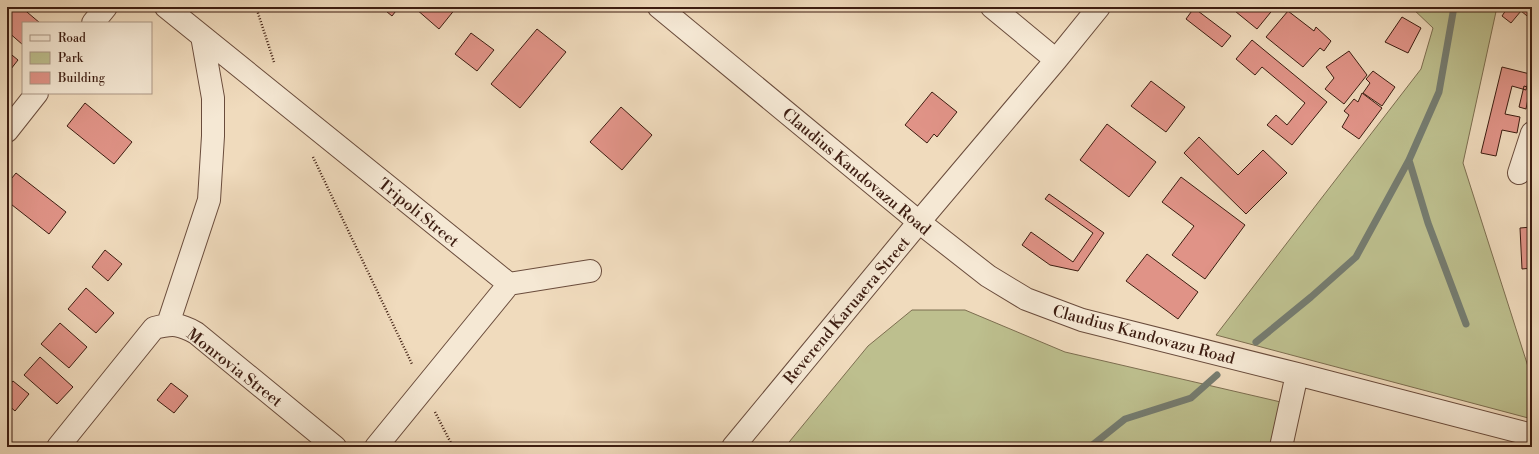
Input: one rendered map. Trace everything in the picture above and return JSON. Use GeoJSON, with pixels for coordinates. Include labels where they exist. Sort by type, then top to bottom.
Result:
{"type":"FeatureCollection","features":[{"type":"Feature","properties":{"kind":"street"},"geometry":{"type":"LineString","coordinates":[[94,22],[106,7]]}},
{"type":"Feature","properties":{"kind":"street","name":"Tripoli Street"},"geometry":{"type":"LineString","coordinates":[[166,7],[509,284]]}},
{"type":"Feature","properties":{"kind":"street","name":"Claudius Kandovazu Road"},"geometry":{"type":"LineString","coordinates":[[659,7],[919,222],[988,276],[1026,299],[1057,312],[1082,320],[1532,435]]}},
{"type":"Feature","properties":{"kind":"street"},"geometry":{"type":"LineString","coordinates":[[992,7],[1056,60]]}},
{"type":"Feature","properties":{"kind":"street","name":"Reverend Karuaera Street"},"geometry":{"type":"LineString","coordinates":[[733,447],[1099,7]]}},
{"type":"Feature","properties":{"kind":"street"},"geometry":{"type":"LineString","coordinates":[[168,324],[209,200],[213,136],[213,98],[202,36]]}},
{"type":"Feature","properties":{"kind":"street"},"geometry":{"type":"LineString","coordinates":[[7,131],[36,94]]}},
{"type":"Feature","properties":{"kind":"street"},"geometry":{"type":"LineString","coordinates":[[1518,173],[1532,133]]}},
{"type":"Feature","properties":{"kind":"street"},"geometry":{"type":"LineString","coordinates":[[376,447],[509,284],[590,271]]}},
{"type":"Feature","properties":{"kind":"street","name":"Monrovia Street"},"geometry":{"type":"LineString","coordinates":[[58,447],[154,328],[168,324],[182,326],[196,333],[335,447]]}},
{"type":"Feature","properties":{"kind":"street"},"geometry":{"type":"LineString","coordinates":[[1281,447],[1296,374]]}},
{"type":"Feature","properties":{"kind":"path"},"geometry":{"type":"LineString","coordinates":[[256,7],[275,64]]}},
{"type":"Feature","properties":{"kind":"path"},"geometry":{"type":"LineString","coordinates":[[312,156],[453,447]]}},
{"type":"Feature","properties":{"kind":"green space"},"geometry":{"type":"Polygon","coordinates":[[[1411,7],[1497,7],[1463,163],[1532,379],[1532,419],[1216,335],[1421,69],[1433,28],[1411,7]]]}},
{"type":"Feature","properties":{"kind":"green space"},"geometry":{"type":"Polygon","coordinates":[[[912,310],[965,310],[1065,352],[1285,403],[1275,447],[785,447],[868,346],[912,310]]]}},
{"type":"Feature","properties":{"kind":"building"},"geometry":{"type":"Polygon","coordinates":[[[8,7],[21,7],[39,22],[22,22],[22,44],[7,31],[8,7]]]}},
{"type":"Feature","properties":{"kind":"building"},"geometry":{"type":"Polygon","coordinates":[[[381,7],[399,7],[392,16],[381,7]]]}},
{"type":"Feature","properties":{"kind":"building"},"geometry":{"type":"Polygon","coordinates":[[[418,7],[456,8],[439,29],[416,9],[418,7]]]}},
{"type":"Feature","properties":{"kind":"building"},"geometry":{"type":"Polygon","coordinates":[[[1230,7],[1275,7],[1257,29],[1230,7]]]}},
{"type":"Feature","properties":{"kind":"building"},"geometry":{"type":"Polygon","coordinates":[[[1508,7],[1516,7],[1521,11],[1511,23],[1502,16],[1508,7]]]}},
{"type":"Feature","properties":{"kind":"building"},"geometry":{"type":"Polygon","coordinates":[[[1517,7],[1532,7],[1532,20],[1521,11],[1517,7]]]}},
{"type":"Feature","properties":{"kind":"building"},"geometry":{"type":"Polygon","coordinates":[[[1194,8],[1231,36],[1222,47],[1186,19],[1194,8]]]}},
{"type":"Feature","properties":{"kind":"building"},"geometry":{"type":"Polygon","coordinates":[[[1288,11],[1314,31],[1316,27],[1331,41],[1324,51],[1320,48],[1303,67],[1266,37],[1288,11]]]}},
{"type":"Feature","properties":{"kind":"building"},"geometry":{"type":"Polygon","coordinates":[[[1402,17],[1421,28],[1408,53],[1385,42],[1402,17]]]}},
{"type":"Feature","properties":{"kind":"building"},"geometry":{"type":"Polygon","coordinates":[[[537,29],[566,52],[520,108],[491,84],[537,29]]]}},
{"type":"Feature","properties":{"kind":"building"},"geometry":{"type":"Polygon","coordinates":[[[471,33],[494,50],[477,71],[455,54],[471,33]]]}},
{"type":"Feature","properties":{"kind":"building"},"geometry":{"type":"Polygon","coordinates":[[[1252,40],[1327,102],[1292,145],[1267,125],[1276,115],[1287,125],[1305,103],[1262,67],[1255,75],[1236,59],[1252,40]]]}},
{"type":"Feature","properties":{"kind":"building"},"geometry":{"type":"Polygon","coordinates":[[[7,51],[18,60],[7,74],[7,51]]]}},
{"type":"Feature","properties":{"kind":"building"},"geometry":{"type":"Polygon","coordinates":[[[1349,51],[1367,75],[1344,104],[1325,89],[1334,78],[1326,67],[1349,51]]]}},
{"type":"Feature","properties":{"kind":"building"},"geometry":{"type":"Polygon","coordinates":[[[1502,67],[1530,74],[1526,90],[1512,86],[1505,114],[1520,117],[1517,133],[1502,130],[1496,156],[1481,153],[1502,67]]]}},
{"type":"Feature","properties":{"kind":"building"},"geometry":{"type":"Polygon","coordinates":[[[1373,71],[1395,87],[1382,106],[1363,93],[1370,83],[1366,79],[1373,71]]]}},
{"type":"Feature","properties":{"kind":"building"},"geometry":{"type":"Polygon","coordinates":[[[1151,81],[1185,107],[1166,132],[1131,106],[1151,81]]]}},
{"type":"Feature","properties":{"kind":"building"},"geometry":{"type":"Polygon","coordinates":[[[1524,86],[1530,88],[1526,109],[1519,107],[1524,86]]]}},
{"type":"Feature","properties":{"kind":"building"},"geometry":{"type":"Polygon","coordinates":[[[932,92],[957,112],[937,137],[934,134],[927,143],[905,125],[932,92]]]}},
{"type":"Feature","properties":{"kind":"building"},"geometry":{"type":"Polygon","coordinates":[[[1362,93],[1382,108],[1359,139],[1342,127],[1349,115],[1344,111],[1354,99],[1358,102],[1362,93]]]}},
{"type":"Feature","properties":{"kind":"building"},"geometry":{"type":"Polygon","coordinates":[[[85,103],[132,142],[114,164],[67,126],[85,103]]]}},
{"type":"Feature","properties":{"kind":"building"},"geometry":{"type":"Polygon","coordinates":[[[621,107],[652,135],[622,170],[590,142],[621,107]]]}},
{"type":"Feature","properties":{"kind":"building"},"geometry":{"type":"Polygon","coordinates":[[[1107,124],[1156,162],[1129,197],[1080,160],[1107,124]]]}},
{"type":"Feature","properties":{"kind":"building"},"geometry":{"type":"Polygon","coordinates":[[[1199,137],[1238,175],[1263,150],[1287,173],[1246,214],[1184,153],[1199,137]]]}},
{"type":"Feature","properties":{"kind":"building"},"geometry":{"type":"Polygon","coordinates":[[[16,173],[66,212],[49,234],[7,201],[7,184],[16,173]]]}},
{"type":"Feature","properties":{"kind":"building"},"geometry":{"type":"Polygon","coordinates":[[[1181,177],[1245,225],[1205,279],[1172,255],[1194,226],[1162,202],[1181,177]]]}},
{"type":"Feature","properties":{"kind":"building"},"geometry":{"type":"Polygon","coordinates":[[[1049,194],[1104,233],[1078,271],[1050,265],[1022,245],[1031,232],[1073,262],[1093,233],[1045,199],[1049,194]]]}},
{"type":"Feature","properties":{"kind":"building"},"geometry":{"type":"Polygon","coordinates":[[[1532,227],[1532,268],[1522,269],[1520,228],[1532,227]]]}},
{"type":"Feature","properties":{"kind":"building"},"geometry":{"type":"Polygon","coordinates":[[[105,250],[122,264],[108,281],[92,267],[105,250]]]}},
{"type":"Feature","properties":{"kind":"building"},"geometry":{"type":"Polygon","coordinates":[[[1147,254],[1198,292],[1178,319],[1126,281],[1147,254]]]}},
{"type":"Feature","properties":{"kind":"building"},"geometry":{"type":"Polygon","coordinates":[[[86,288],[114,313],[96,333],[68,309],[86,288]]]}},
{"type":"Feature","properties":{"kind":"building"},"geometry":{"type":"Polygon","coordinates":[[[60,323],[87,347],[69,368],[41,344],[60,323]]]}},
{"type":"Feature","properties":{"kind":"building"},"geometry":{"type":"Polygon","coordinates":[[[40,357],[73,387],[57,404],[24,375],[40,357]]]}},
{"type":"Feature","properties":{"kind":"building"},"geometry":{"type":"Polygon","coordinates":[[[13,381],[29,394],[15,411],[7,404],[7,388],[13,381]]]}},
{"type":"Feature","properties":{"kind":"building"},"geometry":{"type":"Polygon","coordinates":[[[171,383],[188,396],[174,413],[157,400],[171,383]]]}},
{"type":"Feature","properties":{"kind":"building"},"geometry":{"type":"Polygon","coordinates":[[[244,442],[250,447],[240,447],[244,442]]]}},
{"type":"Feature","properties":{"kind":"waterway"},"geometry":{"type":"LineString","coordinates":[[1256,342],[1311,297],[1356,257],[1409,160],[1439,92],[1454,7]]}},
{"type":"Feature","properties":{"kind":"waterway"},"geometry":{"type":"LineString","coordinates":[[1409,160],[1428,223],[1466,324]]}},
{"type":"Feature","properties":{"kind":"waterway"},"geometry":{"type":"LineString","coordinates":[[1090,447],[1125,419],[1191,398],[1217,375]]}}]}
